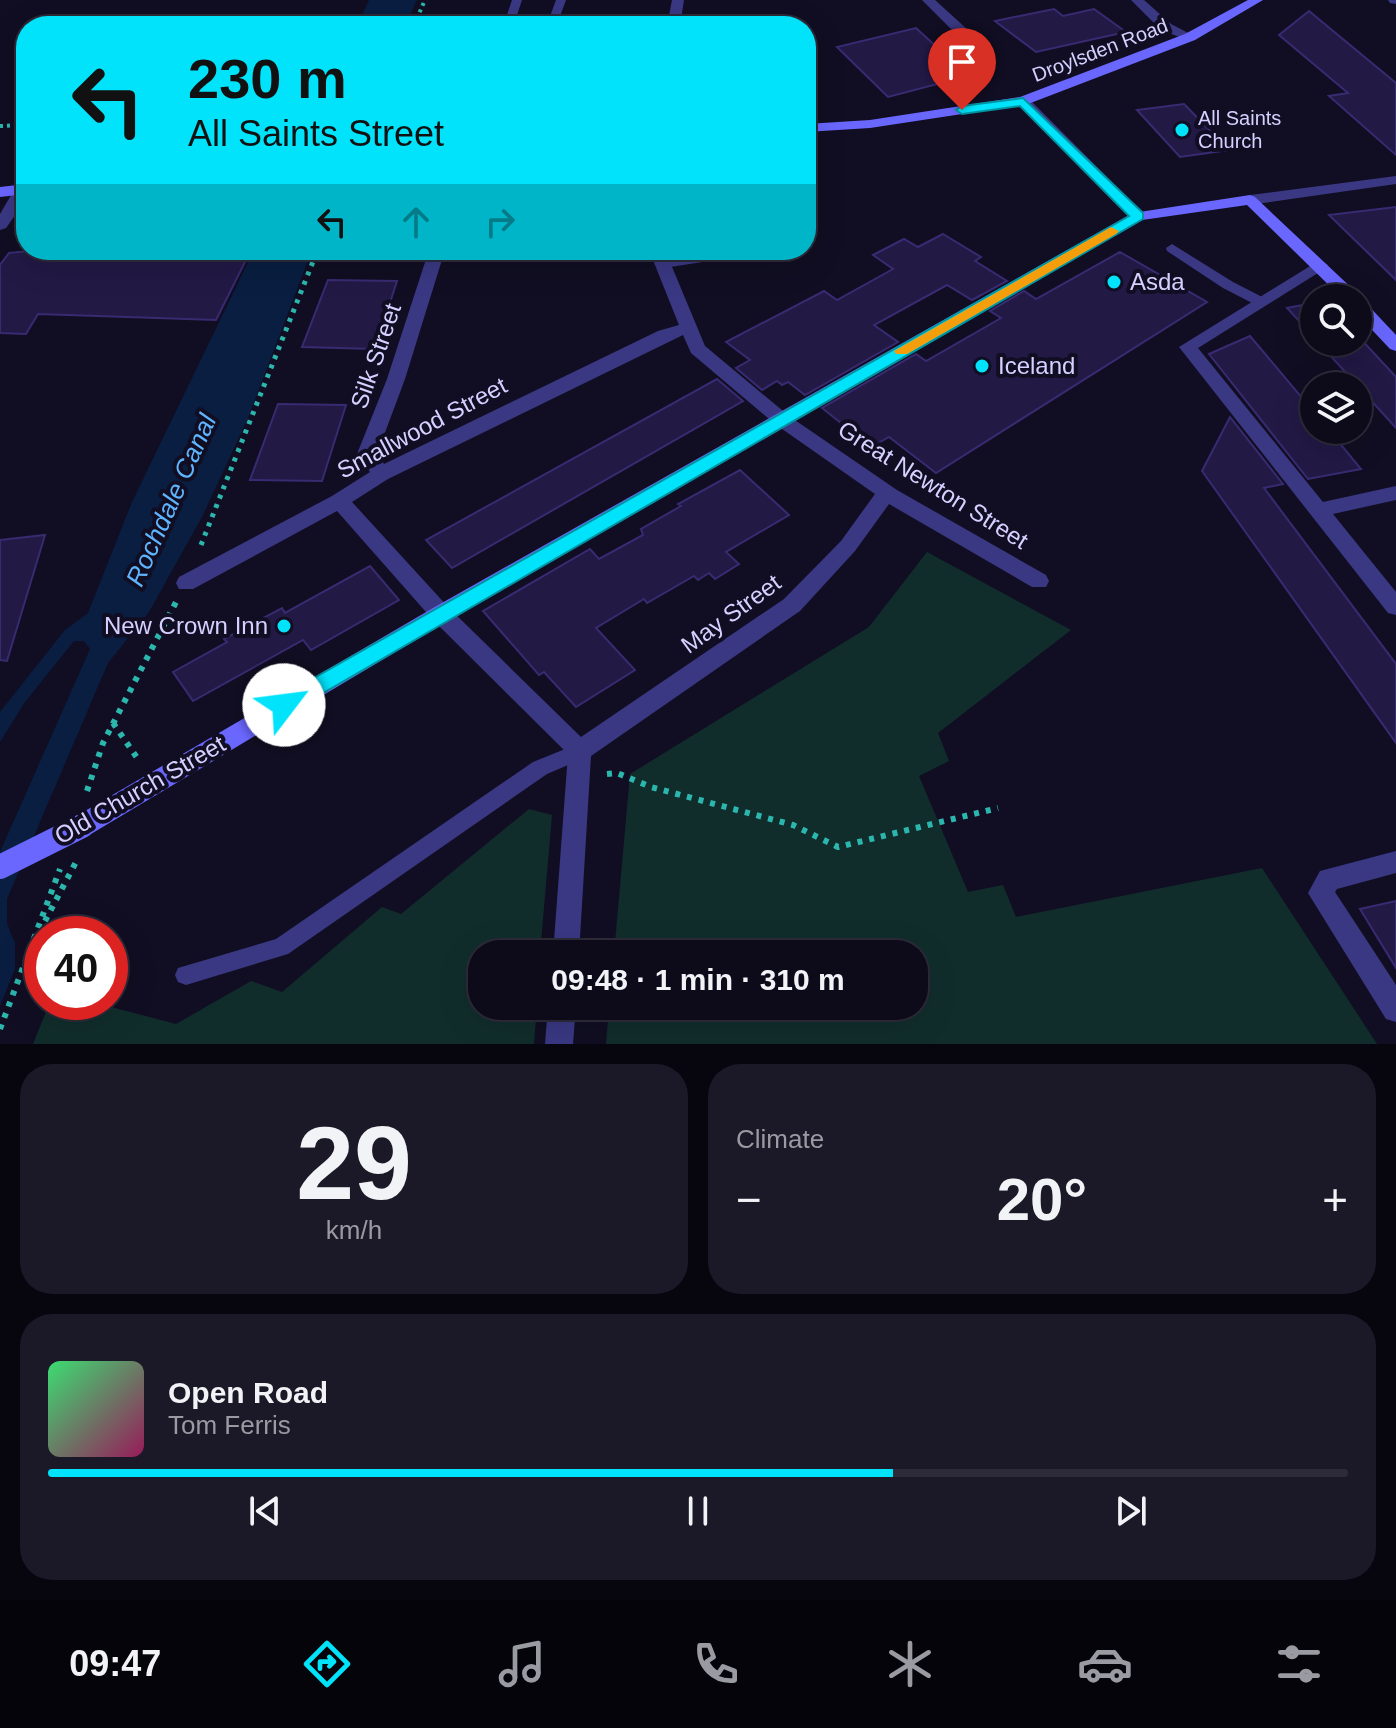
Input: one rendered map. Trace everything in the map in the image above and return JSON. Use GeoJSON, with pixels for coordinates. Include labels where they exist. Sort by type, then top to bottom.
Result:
{"type":"FeatureCollection","features":[{"type":"Feature","properties":{"kind":"street"},"geometry":{"type":"LineString","coordinates":[[928,0],[963,33]]}},
{"type":"Feature","properties":{"kind":"street"},"geometry":{"type":"LineString","coordinates":[[1137,0],[1166,27],[1190,37]]}},
{"type":"Feature","properties":{"kind":"street","name":"Droylsden Road"},"geometry":{"type":"LineString","coordinates":[[816,127],[870,124],[1023,101],[1190,37],[1257,0]]}},
{"type":"Feature","properties":{"kind":"street"},"geometry":{"type":"LineString","coordinates":[[1023,101],[1138,216]]}},
{"type":"Feature","properties":{"kind":"street"},"geometry":{"type":"LineString","coordinates":[[1250,200],[1396,180]]}},
{"type":"Feature","properties":{"kind":"street"},"geometry":{"type":"LineString","coordinates":[[1250,200],[1338,284]]}},
{"type":"Feature","properties":{"kind":"street","name":"Old Church Street"},"geometry":{"type":"LineString","coordinates":[[0,867],[92,820],[441,614],[1138,216],[1250,200]]}},
{"type":"Feature","properties":{"kind":"street"},"geometry":{"type":"LineString","coordinates":[[0,225],[16,203]]}},
{"type":"Feature","properties":{"kind":"street","name":"Silk Street"},"geometry":{"type":"LineString","coordinates":[[381,474],[367,454],[396,379],[434,260]]}},
{"type":"Feature","properties":{"kind":"street","name":"Great Newton Street"},"geometry":{"type":"LineString","coordinates":[[661,260],[697,349],[782,420],[887,492],[1039,581]]}},
{"type":"Feature","properties":{"kind":"street"},"geometry":{"type":"LineString","coordinates":[[1320,265],[1188,347],[1396,607]]}},
{"type":"Feature","properties":{"kind":"street"},"geometry":{"type":"LineString","coordinates":[[1372,320],[1396,345]]}},
{"type":"Feature","properties":{"kind":"street","name":"Smallwood Street"},"geometry":{"type":"LineString","coordinates":[[186,583],[339,501],[381,474],[664,335],[687,328]]}},
{"type":"Feature","properties":{"kind":"street","name":"May Street"},"geometry":{"type":"LineString","coordinates":[[580,751],[792,605],[848,546],[887,492]]}},
{"type":"Feature","properties":{"kind":"street"},"geometry":{"type":"LineString","coordinates":[[1320,510],[1395,495]]}},
{"type":"Feature","properties":{"kind":"street"},"geometry":{"type":"LineString","coordinates":[[339,501],[441,614],[580,751],[567,940]]}},
{"type":"Feature","properties":{"kind":"street"},"geometry":{"type":"LineString","coordinates":[[1396,862],[1329,879],[1321,893],[1396,1009]]}},
{"type":"Feature","properties":{"kind":"street"},"geometry":{"type":"LineString","coordinates":[[559,1044],[561,1020]]}},
{"type":"Feature","properties":{"kind":"lane"},"geometry":{"type":"LineString","coordinates":[[1172,248],[1228,285],[1261,302]]}},
{"type":"Feature","properties":{"kind":"lane"},"geometry":{"type":"LineString","coordinates":[[186,975],[281,947],[540,768],[580,751]]}},
{"type":"Feature","properties":{"kind":"path"},"geometry":{"type":"LineString","coordinates":[[84,799],[103,743],[186,583],[313,260]]}},
{"type":"Feature","properties":{"kind":"path"},"geometry":{"type":"LineString","coordinates":[[113,723],[154,782]]}},
{"type":"Feature","properties":{"kind":"path"},"geometry":{"type":"LineString","coordinates":[[579,778],[617,773],[651,787],[793,825],[838,847],[998,808]]}},
{"type":"Feature","properties":{"kind":"path"},"geometry":{"type":"LineString","coordinates":[[46,916],[92,820]]}},
{"type":"Feature","properties":{"kind":"path"},"geometry":{"type":"LineString","coordinates":[[44,916],[65,854]]}},
{"type":"Feature","properties":{"kind":"path"},"geometry":{"type":"LineString","coordinates":[[0,1029],[24,969]]}},
{"type":"Feature","properties":{"kind":"green space"},"geometry":{"type":"Polygon","coordinates":[[[927,552],[1071,630],[938,733],[949,761],[919,776],[968,892],[1003,885],[1016,917],[1262,868],[1377,1044],[606,1044],[608,1020],[928,1020],[928,940],[615,940],[630,774],[869,627],[927,552]]]}},
{"type":"Feature","properties":{"kind":"green space"},"geometry":{"type":"Polygon","coordinates":[[[529,809],[552,815],[541,940],[468,940],[468,1020],[536,1020],[534,1044],[33,1044],[43,1020],[128,1020],[128,1011],[176,1024],[251,981],[282,992],[382,907],[401,914],[529,809]]]}},
{"type":"Feature","properties":{"kind":"water"},"geometry":{"type":"Polygon","coordinates":[[[369,0],[417,0],[410,16],[362,16],[369,0]]]}},
{"type":"Feature","properties":{"kind":"water","name":"Rochdale Canal"},"geometry":{"type":"Polygon","coordinates":[[[249,260],[308,260],[248,418],[203,515],[149,612],[108,663],[7,899],[7,924],[15,943],[15,969],[0,1006],[0,852],[90,649],[84,641],[74,641],[25,702],[0,742],[0,712],[65,630],[88,613],[132,502],[249,260]]]}},
{"type":"Feature","properties":{"kind":"building"},"geometry":{"type":"Polygon","coordinates":[[[1054,9],[1063,16],[1094,9],[1126,32],[1036,52],[995,21],[1054,9]]]}},
{"type":"Feature","properties":{"kind":"building"},"geometry":{"type":"Polygon","coordinates":[[[1309,11],[1396,83],[1396,155],[1329,96],[1348,93],[1279,35],[1309,11]]]}},
{"type":"Feature","properties":{"kind":"building"},"geometry":{"type":"Polygon","coordinates":[[[916,28],[968,76],[888,97],[837,47],[916,28]]]}},
{"type":"Feature","properties":{"kind":"building","name":"All Saints Church"},"geometry":{"type":"Polygon","coordinates":[[[1184,104],[1229,150],[1180,157],[1137,110],[1184,104]]]}},
{"type":"Feature","properties":{"kind":"building"},"geometry":{"type":"Polygon","coordinates":[[[1396,207],[1396,280],[1329,215],[1396,207]]]}},
{"type":"Feature","properties":{"kind":"building"},"geometry":{"type":"Polygon","coordinates":[[[943,234],[981,257],[975,261],[1007,281],[972,300],[947,285],[874,325],[898,342],[805,395],[788,382],[782,385],[777,381],[762,390],[736,368],[750,360],[726,342],[824,291],[837,300],[893,269],[873,255],[904,239],[918,247],[943,234]]]}},
{"type":"Feature","properties":{"kind":"building"},"geometry":{"type":"Polygon","coordinates":[[[16,252],[16,260],[246,260],[216,320],[38,314],[26,334],[0,333],[0,265],[9,253],[16,252]]]}},
{"type":"Feature","properties":{"kind":"building"},"geometry":{"type":"Polygon","coordinates":[[[1120,252],[1207,302],[936,473],[889,437],[871,447],[822,408],[916,354],[926,361],[1001,318],[990,311],[1024,291],[1036,299],[1120,252]]]}},
{"type":"Feature","properties":{"kind":"building"},"geometry":{"type":"Polygon","coordinates":[[[328,280],[397,281],[375,349],[302,347],[328,280]]]}},
{"type":"Feature","properties":{"kind":"building"},"geometry":{"type":"Polygon","coordinates":[[[1300,306],[1300,322],[1287,308],[1300,306]]]}},
{"type":"Feature","properties":{"kind":"building"},"geometry":{"type":"Polygon","coordinates":[[[1250,336],[1300,395],[1300,444],[1340,444],[1361,469],[1308,479],[1209,354],[1250,336]]]}},
{"type":"Feature","properties":{"kind":"building"},"geometry":{"type":"Polygon","coordinates":[[[1372,351],[1396,377],[1396,428],[1372,402],[1372,372],[1345,372],[1331,356],[1372,356],[1372,351]]]}},
{"type":"Feature","properties":{"kind":"building"},"geometry":{"type":"Polygon","coordinates":[[[717,379],[743,401],[452,568],[426,540],[717,379]]]}},
{"type":"Feature","properties":{"kind":"building"},"geometry":{"type":"Polygon","coordinates":[[[278,404],[346,405],[322,481],[250,480],[278,404]]]}},
{"type":"Feature","properties":{"kind":"building"},"geometry":{"type":"Polygon","coordinates":[[[1230,417],[1283,484],[1264,488],[1396,664],[1396,743],[1202,471],[1230,417]]]}},
{"type":"Feature","properties":{"kind":"building"},"geometry":{"type":"Polygon","coordinates":[[[740,470],[789,515],[726,552],[739,564],[715,579],[709,573],[698,580],[694,576],[647,603],[644,599],[596,628],[635,670],[576,707],[544,672],[539,675],[483,611],[590,549],[599,559],[643,535],[641,529],[681,506],[678,504],[740,470]]]}},
{"type":"Feature","properties":{"kind":"building"},"geometry":{"type":"Polygon","coordinates":[[[45,535],[7,661],[0,660],[0,540],[45,535]]]}},
{"type":"Feature","properties":{"kind":"building"},"geometry":{"type":"Polygon","coordinates":[[[370,566],[399,600],[311,650],[303,640],[193,701],[173,672],[227,642],[224,639],[282,608],[285,613],[370,566]]]}},
{"type":"Feature","properties":{"kind":"building"},"geometry":{"type":"Polygon","coordinates":[[[1396,901],[1396,968],[1360,909],[1396,901]]]}},
{"type":"Feature","properties":{"kind":"slow traffic"},"geometry":{"type":"LineString","coordinates":[[901,351],[1111,231]]}},
{"type":"Feature","properties":{"kind":"place","name":"All Saints Church"},"geometry":{"type":"Point","coordinates":[1182,130]}},
{"type":"Feature","properties":{"kind":"place","name":"Asda"},"geometry":{"type":"Point","coordinates":[1114,282]}},
{"type":"Feature","properties":{"kind":"place","name":"Iceland"},"geometry":{"type":"Point","coordinates":[982,366]}},
{"type":"Feature","properties":{"kind":"place","name":"New Crown Inn"},"geometry":{"type":"Point","coordinates":[284,626]}},
{"type":"Feature","properties":{"kind":"route"},"geometry":{"type":"LineString","coordinates":[[284,705],[1138,216],[1023,101],[962,110]]}}]}
